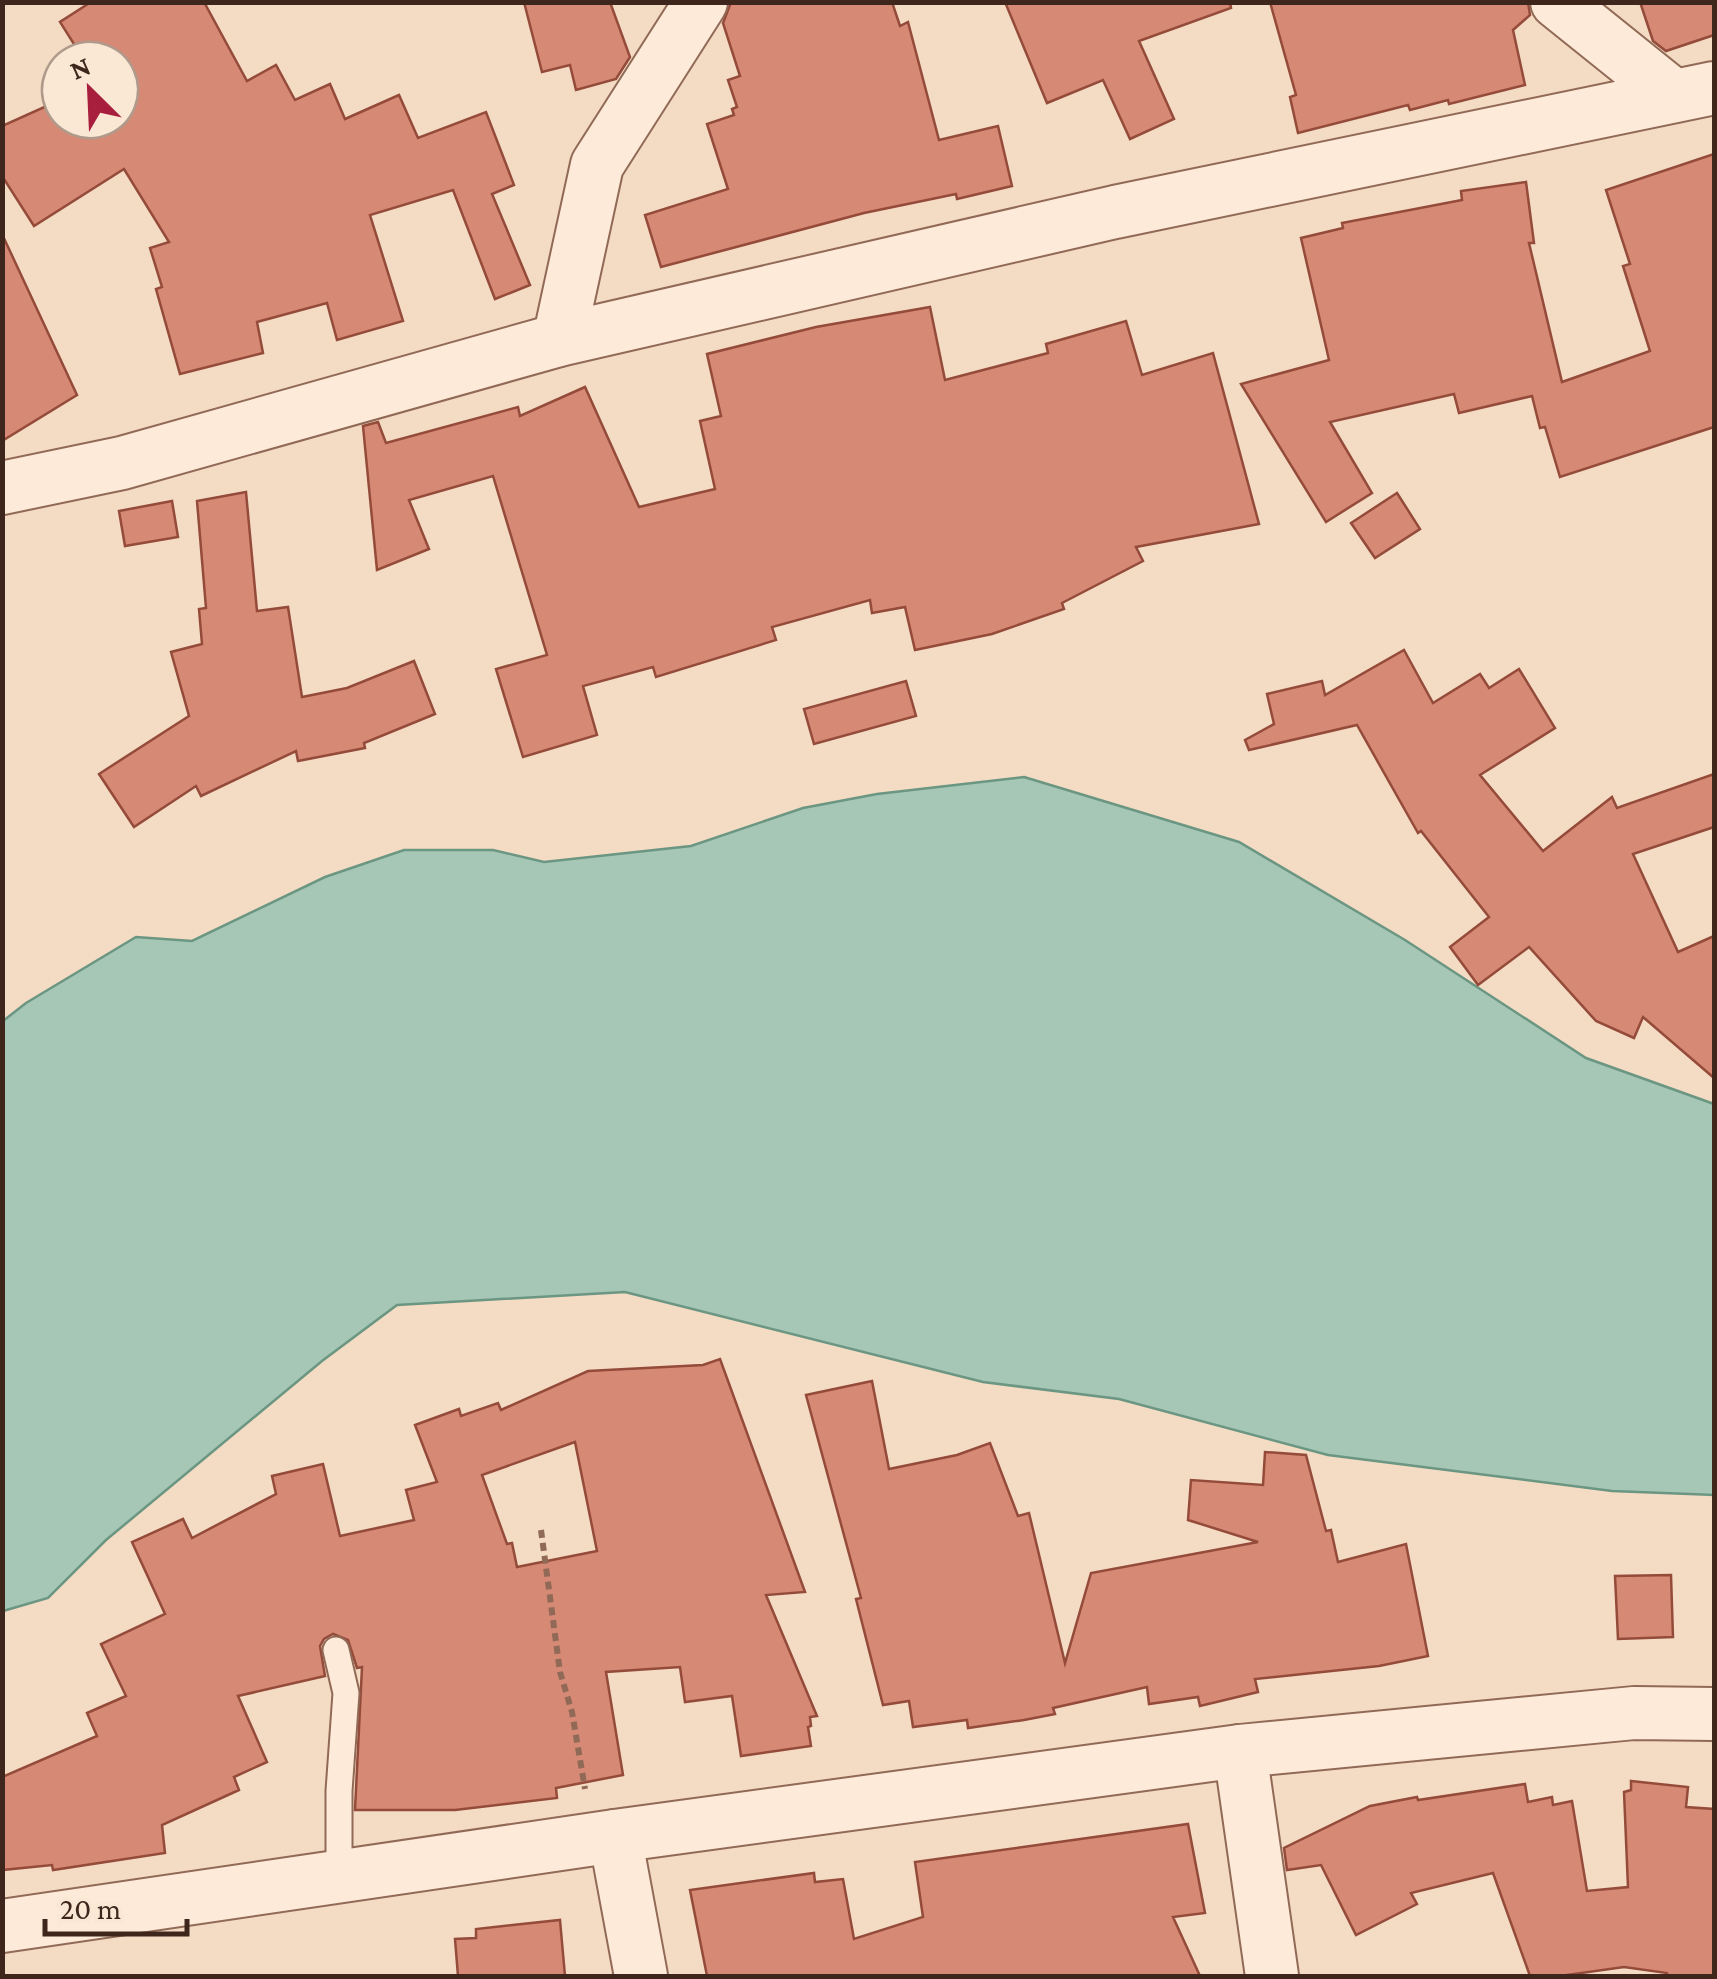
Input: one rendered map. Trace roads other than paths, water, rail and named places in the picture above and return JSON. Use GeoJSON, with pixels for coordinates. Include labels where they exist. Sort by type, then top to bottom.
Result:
{"type":"FeatureCollection","features":[{"type":"Feature","properties":{"kind":"street"},"geometry":{"type":"LineString","coordinates":[[559,340],[596,165],[701,2]]}},
{"type":"Feature","properties":{"kind":"street"},"geometry":{"type":"LineString","coordinates":[[1557,2],[1694,92]]}},
{"type":"Feature","properties":{"kind":"street"},"geometry":{"type":"LineString","coordinates":[[2,488],[122,463],[559,340],[1115,212],[1694,92]]}},
{"type":"Feature","properties":{"kind":"street"},"geometry":{"type":"LineString","coordinates":[[2,1926],[1240,1751],[1634,1713],[1714,1714]]}},
{"type":"Feature","properties":{"kind":"street"},"geometry":{"type":"LineString","coordinates":[[1240,1751],[1272,1976]]}},
{"type":"Feature","properties":{"kind":"street"},"geometry":{"type":"LineString","coordinates":[[604,1838],[641,1976]]}},
{"type":"Feature","properties":{"kind":"lane"},"geometry":{"type":"LineString","coordinates":[[336,1650],[346,1693],[339,1773],[339,1878]]}}]}
